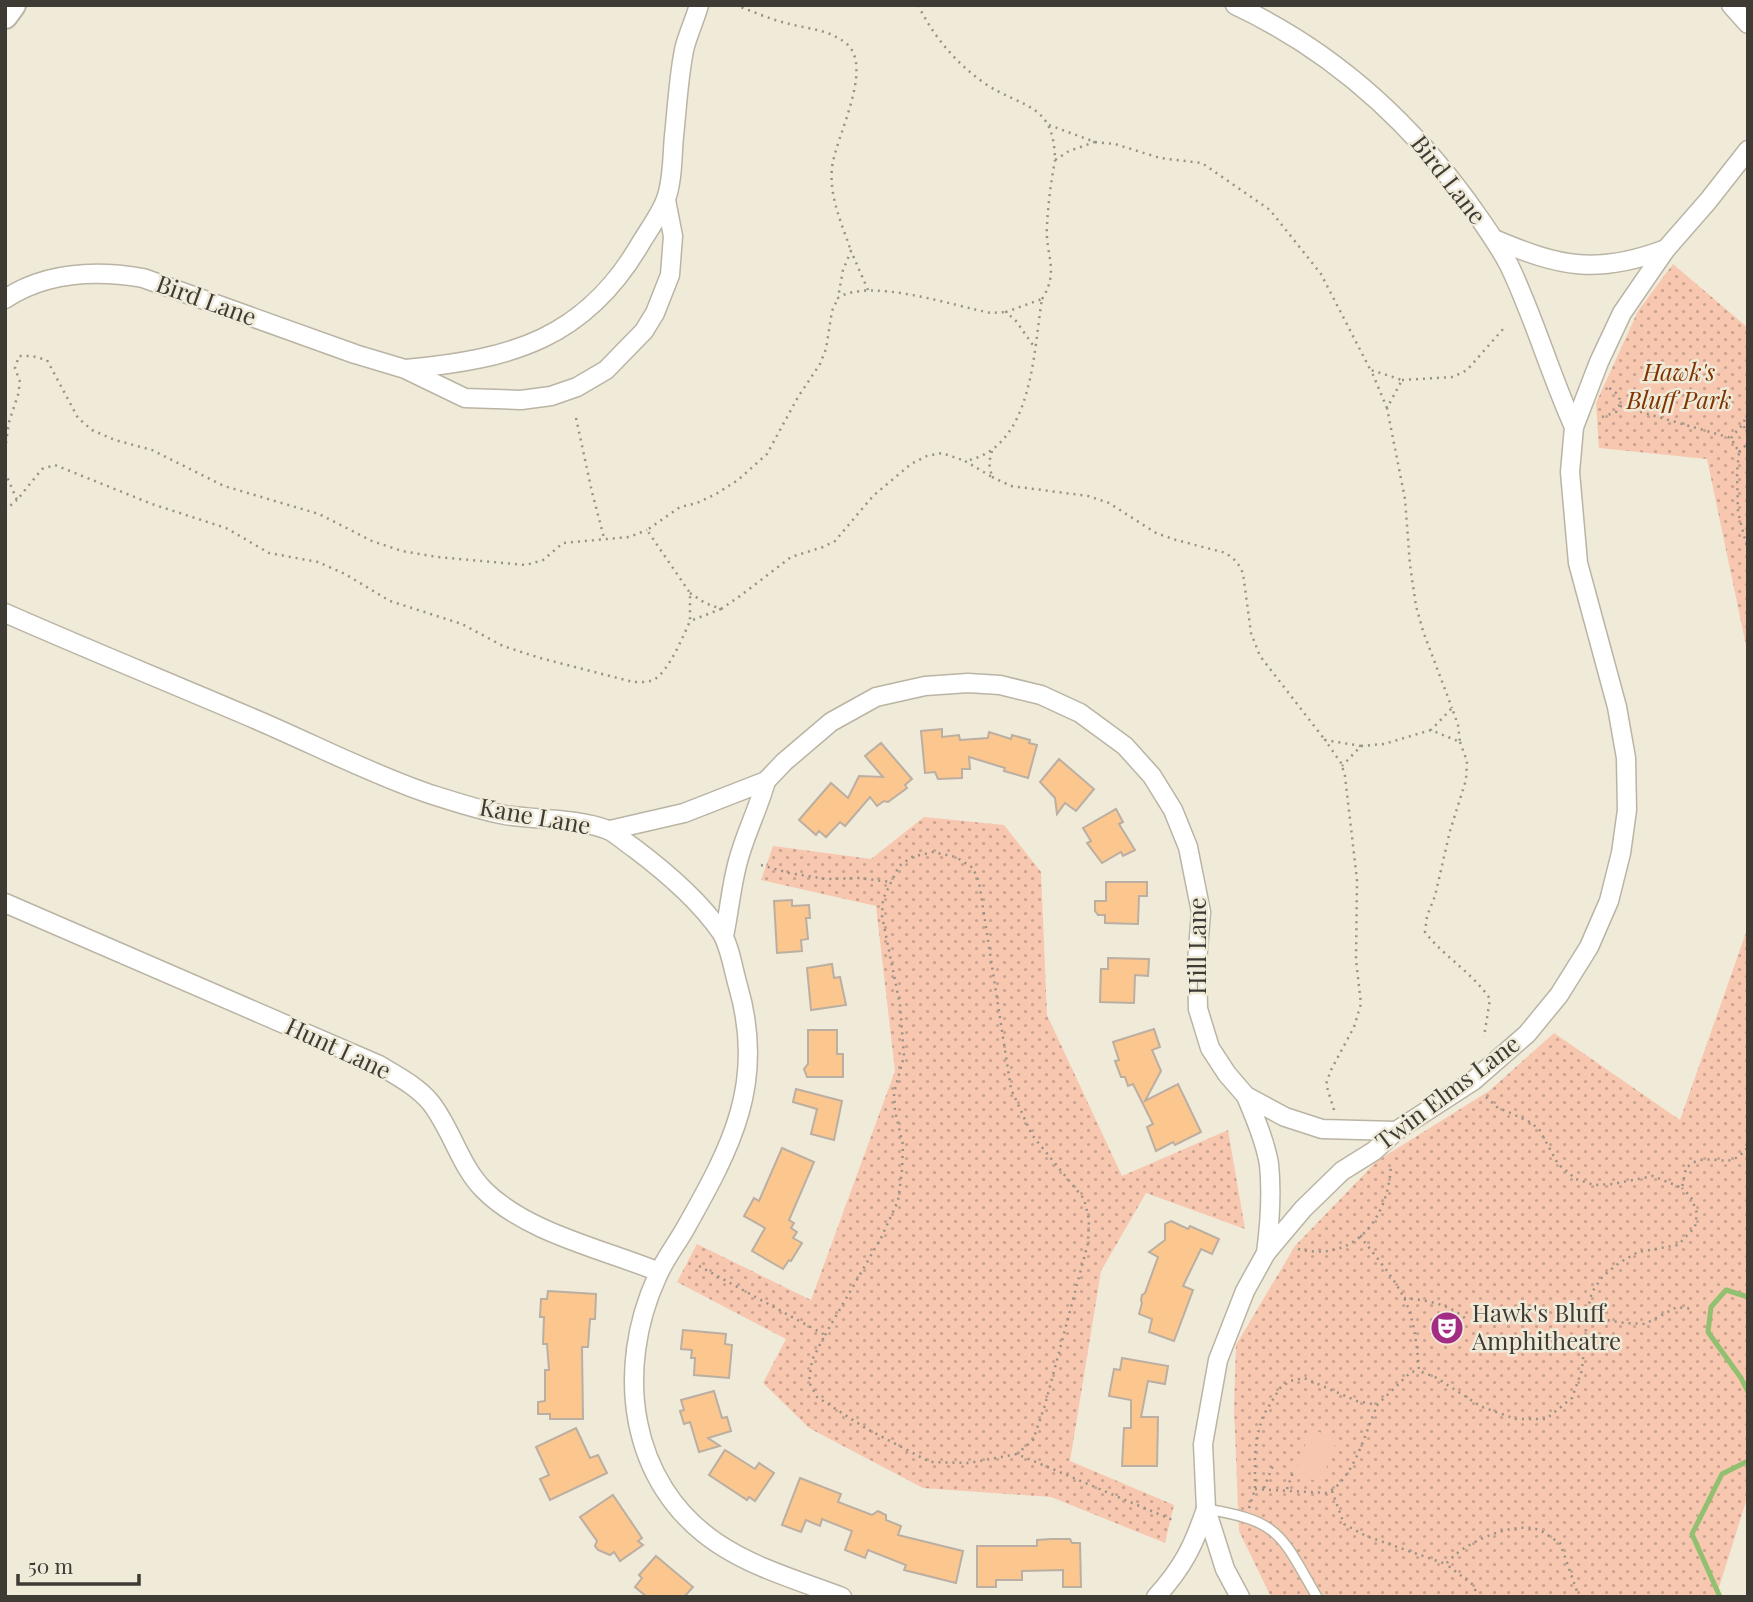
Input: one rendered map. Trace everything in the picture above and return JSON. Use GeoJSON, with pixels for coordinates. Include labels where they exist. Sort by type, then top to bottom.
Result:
{"type":"FeatureCollection","features":[{"type":"Feature","properties":{"kind":"street"},"geometry":{"type":"LineString","coordinates":[[5,16],[13,5]]}},
{"type":"Feature","properties":{"kind":"street","name":"Bird Lane"},"geometry":{"type":"LineString","coordinates":[[405,369],[452,365],[512,352],[566,325],[590,307],[629,264],[666,200],[685,47],[699,5]]}},
{"type":"Feature","properties":{"kind":"street","name":"Bird Lane"},"geometry":{"type":"LineString","coordinates":[[1235,5],[1290,32],[1339,67],[1396,116],[1443,168],[1494,239],[1527,305],[1554,381],[1574,427]]}},
{"type":"Feature","properties":{"kind":"street"},"geometry":{"type":"LineString","coordinates":[[1731,5],[1748,24]]}},
{"type":"Feature","properties":{"kind":"street","name":"Twin Elms Lane"},"geometry":{"type":"LineString","coordinates":[[1240,1597],[1226,1569],[1206,1510],[1203,1444],[1215,1373],[1227,1332],[1245,1291],[1266,1253],[1303,1209],[1342,1171],[1473,1080],[1527,1034],[1559,995],[1589,947],[1609,901],[1622,853],[1627,810],[1626,758],[1617,707],[1578,563],[1570,472],[1574,427],[1599,362],[1622,313],[1666,248],[1748,150]]}},
{"type":"Feature","properties":{"kind":"street","name":"Bird Lane"},"geometry":{"type":"LineString","coordinates":[[5,299],[47,280],[78,274],[111,272],[143,278],[355,355],[405,369],[466,398],[494,401],[551,396],[577,387],[606,370],[644,331],[655,313],[670,275],[673,236],[666,200]]}},
{"type":"Feature","properties":{"kind":"street"},"geometry":{"type":"LineString","coordinates":[[1494,239],[1531,255],[1561,263],[1589,266],[1637,260],[1666,248]]}},
{"type":"Feature","properties":{"kind":"street","name":"Kane Lane"},"geometry":{"type":"LineString","coordinates":[[5,613],[423,792],[504,815],[565,821],[610,830],[674,880],[697,903],[724,936],[744,1007],[749,1052],[745,1094],[725,1155],[659,1272],[640,1325],[632,1371],[633,1400],[640,1436],[653,1469],[672,1500],[694,1527],[749,1562],[842,1597]]}},
{"type":"Feature","properties":{"kind":"street","name":"Hill Lane"},"geometry":{"type":"LineString","coordinates":[[766,781],[831,722],[876,697],[925,685],[1000,685],[1041,695],[1080,713],[1125,746],[1152,776],[1173,810],[1188,847],[1201,912],[1197,962],[1198,1009],[1210,1048],[1246,1096]]}},
{"type":"Feature","properties":{"kind":"street"},"geometry":{"type":"LineString","coordinates":[[610,830],[684,813],[766,781]]}},
{"type":"Feature","properties":{"kind":"street"},"geometry":{"type":"LineString","coordinates":[[724,936],[737,865],[766,781]]}},
{"type":"Feature","properties":{"kind":"street","name":"Hunt Lane"},"geometry":{"type":"LineString","coordinates":[[5,904],[379,1065],[410,1084],[430,1102],[471,1177],[501,1205],[536,1226],[659,1272]]}},
{"type":"Feature","properties":{"kind":"street"},"geometry":{"type":"LineString","coordinates":[[1246,1096],[1285,1117],[1322,1129],[1396,1131]]}},
{"type":"Feature","properties":{"kind":"street"},"geometry":{"type":"LineString","coordinates":[[1246,1096],[1262,1137],[1268,1163],[1270,1216],[1266,1253]]}},
{"type":"Feature","properties":{"kind":"street"},"geometry":{"type":"LineString","coordinates":[[1156,1597],[1192,1549],[1206,1510]]}},
{"type":"Feature","properties":{"kind":"lane"},"geometry":{"type":"LineString","coordinates":[[1206,1510],[1245,1516],[1259,1521],[1278,1534],[1317,1597]]}},
{"type":"Feature","properties":{"kind":"path"},"geometry":{"type":"LineString","coordinates":[[735,5],[787,24],[831,34],[849,46],[857,65],[852,101],[832,166],[831,187],[851,251],[868,290]]}},
{"type":"Feature","properties":{"kind":"path"},"geometry":{"type":"LineString","coordinates":[[918,5],[942,46],[984,83],[1030,106],[1049,125],[1095,142],[1160,158],[1202,163],[1270,210],[1321,274],[1371,370],[1387,408],[1403,488],[1416,606],[1458,725],[1460,742],[1467,761],[1466,780],[1450,831],[1435,896],[1427,916],[1425,932],[1434,944],[1480,984],[1490,999],[1484,1037]]}},
{"type":"Feature","properties":{"kind":"path"},"geometry":{"type":"LineString","coordinates":[[992,477],[989,463],[992,451],[1021,411],[1031,376],[1042,299],[1050,287],[1052,269],[1046,229],[1055,160],[1049,125]]}},
{"type":"Feature","properties":{"kind":"path"},"geometry":{"type":"LineString","coordinates":[[1055,160],[1069,151],[1095,142]]}},
{"type":"Feature","properties":{"kind":"path"},"geometry":{"type":"LineString","coordinates":[[5,450],[9,422],[20,382],[15,368],[19,356],[32,356],[47,360],[78,418],[92,430],[115,440],[152,450],[224,486],[319,514],[372,541],[402,551],[526,565],[543,560],[564,543],[629,537],[647,530],[680,507],[697,503],[727,487],[755,466],[767,454],[798,397],[820,365],[843,270],[851,251]]}},
{"type":"Feature","properties":{"kind":"path"},"geometry":{"type":"LineString","coordinates":[[838,298],[845,293],[868,290],[904,294],[991,313],[1006,312],[1042,299]]}},
{"type":"Feature","properties":{"kind":"path"},"geometry":{"type":"LineString","coordinates":[[1006,312],[1016,321],[1035,348]]}},
{"type":"Feature","properties":{"kind":"path"},"geometry":{"type":"LineString","coordinates":[[1371,370],[1402,380],[1452,377],[1467,370],[1504,328]]}},
{"type":"Feature","properties":{"kind":"path"},"geometry":{"type":"LineString","coordinates":[[1387,408],[1402,380]]}},
{"type":"Feature","properties":{"kind":"path"},"geometry":{"type":"LineString","coordinates":[[1602,417],[1611,416],[1620,406],[1620,398],[1609,388]]}},
{"type":"Feature","properties":{"kind":"path"},"geometry":{"type":"LineString","coordinates":[[1620,406],[1731,438],[1739,452],[1738,512],[1748,551]]}},
{"type":"Feature","properties":{"kind":"path"},"geometry":{"type":"LineString","coordinates":[[1731,438],[1743,424],[1748,412]]}},
{"type":"Feature","properties":{"kind":"path"},"geometry":{"type":"LineString","coordinates":[[576,418],[605,539]]}},
{"type":"Feature","properties":{"kind":"path"},"geometry":{"type":"LineString","coordinates":[[1739,452],[1747,444],[1748,436],[1743,424]]}},
{"type":"Feature","properties":{"kind":"path"},"geometry":{"type":"LineString","coordinates":[[965,461],[992,451]]}},
{"type":"Feature","properties":{"kind":"path"},"geometry":{"type":"LineString","coordinates":[[690,621],[740,596],[791,556],[835,541],[873,496],[911,464],[927,456],[942,453],[965,461],[1011,486],[1088,496],[1108,503],[1156,533],[1226,553],[1237,562],[1243,573],[1251,632],[1260,656],[1342,766],[1357,880],[1356,960],[1361,1004],[1354,1027],[1326,1084],[1334,1110]]}},
{"type":"Feature","properties":{"kind":"path"},"geometry":{"type":"LineString","coordinates":[[5,510],[17,500],[42,469],[55,465],[152,504],[226,528],[269,553],[318,562],[345,574],[390,601],[462,624],[503,646],[633,682],[648,682],[657,678],[670,661],[690,621],[690,593]]}},
{"type":"Feature","properties":{"kind":"path"},"geometry":{"type":"LineString","coordinates":[[5,472],[17,500]]}},
{"type":"Feature","properties":{"kind":"path"},"geometry":{"type":"LineString","coordinates":[[647,530],[690,593],[705,603],[720,608]]}},
{"type":"Feature","properties":{"kind":"path"},"geometry":{"type":"LineString","coordinates":[[1325,740],[1361,746],[1384,744],[1431,730],[1452,708]]}},
{"type":"Feature","properties":{"kind":"path"},"geometry":{"type":"LineString","coordinates":[[1431,730],[1460,742]]}},
{"type":"Feature","properties":{"kind":"path"},"geometry":{"type":"LineString","coordinates":[[1342,766],[1361,746]]}},
{"type":"Feature","properties":{"kind":"path"},"geometry":{"type":"LineString","coordinates":[[933,852],[956,857],[973,868],[979,882],[1011,1089],[1032,1135],[1084,1199],[1089,1219],[1088,1243],[1045,1405],[1033,1440],[1017,1454],[969,1463],[930,1462],[867,1429],[817,1398],[809,1382],[812,1360],[881,1238],[898,1201],[903,1146],[894,1093],[904,1056],[900,1005],[882,916],[883,899],[891,882],[900,866],[912,857],[933,852]]}},
{"type":"Feature","properties":{"kind":"path"},"geometry":{"type":"LineString","coordinates":[[761,865],[826,879],[859,878],[891,882]]}},
{"type":"Feature","properties":{"kind":"path"},"geometry":{"type":"LineString","coordinates":[[1255,1489],[1327,1493],[1336,1489],[1358,1454],[1377,1405],[1411,1372],[1419,1371],[1435,1377],[1482,1407],[1516,1419],[1546,1419],[1572,1398],[1582,1370],[1592,1292],[1603,1276],[1639,1252],[1678,1245],[1695,1227],[1698,1213],[1691,1197],[1682,1188],[1653,1176],[1604,1185],[1576,1179],[1558,1164],[1539,1129],[1497,1107],[1486,1097]]}},
{"type":"Feature","properties":{"kind":"path"},"geometry":{"type":"LineString","coordinates":[[1682,1188],[1686,1168],[1699,1159],[1725,1162],[1739,1158],[1748,1147]]}},
{"type":"Feature","properties":{"kind":"path"},"geometry":{"type":"LineString","coordinates":[[1298,1249],[1317,1252],[1333,1250],[1360,1236],[1381,1212],[1388,1194],[1391,1164]]}},
{"type":"Feature","properties":{"kind":"path"},"geometry":{"type":"LineString","coordinates":[[1360,1236],[1404,1298],[1415,1334],[1419,1371]]}},
{"type":"Feature","properties":{"kind":"path"},"geometry":{"type":"LineString","coordinates":[[699,1266],[825,1335]]}},
{"type":"Feature","properties":{"kind":"path"},"geometry":{"type":"LineString","coordinates":[[1404,1298],[1433,1303],[1460,1314],[1467,1320]]}},
{"type":"Feature","properties":{"kind":"path"},"geometry":{"type":"LineString","coordinates":[[1587,1317],[1645,1324],[1677,1307],[1693,1310]]}},
{"type":"Feature","properties":{"kind":"path"},"geometry":{"type":"LineString","coordinates":[[1245,1516],[1255,1489],[1255,1454],[1263,1416],[1280,1388],[1290,1381],[1304,1378],[1357,1401],[1377,1405]]}},
{"type":"Feature","properties":{"kind":"path"},"geometry":{"type":"LineString","coordinates":[[1017,1454],[1175,1521]]}},
{"type":"Feature","properties":{"kind":"path"},"geometry":{"type":"LineString","coordinates":[[1264,1489],[1273,1465]]}},
{"type":"Feature","properties":{"kind":"path"},"geometry":{"type":"LineString","coordinates":[[1286,1490],[1293,1472]]}},
{"type":"Feature","properties":{"kind":"path"},"geometry":{"type":"LineString","coordinates":[[1332,1491],[1343,1524],[1366,1536],[1447,1564],[1472,1584],[1479,1597]]}},
{"type":"Feature","properties":{"kind":"path"},"geometry":{"type":"LineString","coordinates":[[1447,1564],[1455,1554],[1478,1540],[1507,1530],[1535,1529],[1560,1543],[1579,1597]]}},
{"type":"Feature","properties":{"kind":"green space","name":"Hawk's Bluff Park"},"geometry":{"type":"Polygon","coordinates":[[[1673,264],[1748,328],[1748,655],[1707,459],[1599,448],[1596,403],[1638,311],[1673,264]]]}},
{"type":"Feature","properties":{"kind":"green space"},"geometry":{"type":"Polygon","coordinates":[[[924,817],[1004,825],[1041,872],[1047,1015],[1122,1176],[1228,1130],[1245,1229],[1146,1193],[1101,1271],[1070,1461],[1174,1505],[1165,1543],[1051,1497],[923,1488],[809,1428],[763,1383],[786,1339],[677,1282],[697,1244],[811,1300],[895,1071],[876,906],[761,880],[773,846],[871,859],[924,817]]]}},
{"type":"Feature","properties":{"kind":"green space"},"geometry":{"type":"Polygon","coordinates":[[[1748,927],[1748,1495],[1716,1597],[1271,1597],[1239,1531],[1234,1408],[1236,1345],[1295,1246],[1377,1161],[1489,1091],[1554,1033],[1680,1120],[1748,927]]]}},
{"type":"Feature","properties":{"kind":"green space"},"geometry":{"type":"Polygon","coordinates":[[[1311,1429],[1337,1439],[1321,1483],[1295,1473],[1311,1429]]]}},
{"type":"Feature","properties":{"kind":"building"},"geometry":{"type":"Polygon","coordinates":[[[942,729],[942,737],[959,735],[960,740],[988,738],[989,732],[1011,739],[1012,735],[1030,740],[1029,743],[1037,745],[1028,778],[969,757],[970,769],[962,769],[962,778],[938,779],[935,772],[925,773],[921,731],[942,729]]]}},
{"type":"Feature","properties":{"kind":"building"},"geometry":{"type":"Polygon","coordinates":[[[881,743],[912,779],[905,785],[907,788],[888,802],[884,801],[877,806],[870,797],[845,826],[840,822],[826,837],[819,831],[816,835],[799,820],[831,783],[848,798],[859,776],[883,777],[865,756],[881,743]]]}},
{"type":"Feature","properties":{"kind":"building"},"geometry":{"type":"Polygon","coordinates":[[[1059,759],[1094,789],[1076,811],[1065,803],[1057,814],[1055,798],[1040,782],[1059,759]]]}},
{"type":"Feature","properties":{"kind":"building"},"geometry":{"type":"Polygon","coordinates":[[[1116,809],[1123,822],[1119,824],[1135,850],[1123,856],[1121,852],[1102,863],[1087,843],[1091,841],[1083,828],[1116,809]]]}},
{"type":"Feature","properties":{"kind":"building"},"geometry":{"type":"Polygon","coordinates":[[[1106,882],[1147,882],[1147,896],[1139,896],[1138,924],[1105,923],[1105,915],[1098,915],[1095,901],[1106,901],[1106,882]]]}},
{"type":"Feature","properties":{"kind":"building"},"geometry":{"type":"Polygon","coordinates":[[[792,900],[792,906],[809,905],[810,918],[806,918],[808,939],[801,940],[802,951],[777,953],[774,901],[792,900]]]}},
{"type":"Feature","properties":{"kind":"building"},"geometry":{"type":"Polygon","coordinates":[[[1108,958],[1149,959],[1148,976],[1135,975],[1134,1003],[1100,1002],[1101,969],[1108,969],[1108,958]]]}},
{"type":"Feature","properties":{"kind":"building"},"geometry":{"type":"Polygon","coordinates":[[[832,964],[834,978],[840,977],[846,1005],[811,1010],[807,968],[832,964]]]}},
{"type":"Feature","properties":{"kind":"building"},"geometry":{"type":"Polygon","coordinates":[[[1154,1029],[1160,1047],[1152,1050],[1161,1071],[1145,1101],[1178,1084],[1201,1132],[1156,1151],[1147,1127],[1153,1124],[1133,1084],[1128,1086],[1125,1077],[1121,1077],[1115,1061],[1119,1060],[1113,1042],[1154,1029]]]}},
{"type":"Feature","properties":{"kind":"building"},"geometry":{"type":"Polygon","coordinates":[[[808,1030],[837,1030],[837,1054],[843,1054],[843,1077],[807,1077],[804,1069],[808,1064],[808,1030]]]}},
{"type":"Feature","properties":{"kind":"building"},"geometry":{"type":"Polygon","coordinates":[[[796,1089],[842,1101],[834,1140],[811,1134],[817,1109],[793,1102],[796,1089]]]}},
{"type":"Feature","properties":{"kind":"building"},"geometry":{"type":"Polygon","coordinates":[[[782,1148],[814,1162],[789,1220],[794,1223],[791,1228],[797,1232],[793,1238],[802,1243],[783,1269],[752,1251],[765,1228],[744,1216],[754,1198],[759,1201],[782,1148]]]}},
{"type":"Feature","properties":{"kind":"building"},"geometry":{"type":"Polygon","coordinates":[[[1171,1221],[1219,1239],[1212,1254],[1201,1249],[1183,1286],[1193,1290],[1174,1341],[1149,1332],[1152,1319],[1139,1314],[1142,1295],[1158,1257],[1149,1252],[1165,1240],[1165,1224],[1171,1221]]]}},
{"type":"Feature","properties":{"kind":"building"},"geometry":{"type":"Polygon","coordinates":[[[548,1291],[596,1294],[595,1319],[590,1319],[588,1347],[582,1347],[583,1419],[550,1419],[550,1414],[538,1414],[538,1402],[545,1401],[545,1370],[549,1370],[547,1344],[543,1344],[544,1317],[540,1317],[541,1299],[547,1299],[548,1291]]]}},
{"type":"Feature","properties":{"kind":"building"},"geometry":{"type":"Polygon","coordinates":[[[683,1330],[726,1334],[725,1344],[732,1345],[729,1378],[694,1375],[695,1358],[691,1358],[692,1350],[681,1349],[683,1330]]]}},
{"type":"Feature","properties":{"kind":"building"},"geometry":{"type":"Polygon","coordinates":[[[1122,1358],[1168,1366],[1165,1384],[1148,1381],[1141,1417],[1158,1417],[1157,1466],[1122,1466],[1124,1428],[1131,1428],[1131,1400],[1109,1396],[1114,1369],[1120,1370],[1122,1358]]]}},
{"type":"Feature","properties":{"kind":"building"},"geometry":{"type":"Polygon","coordinates":[[[714,1391],[722,1418],[727,1417],[731,1431],[708,1438],[720,1446],[699,1452],[690,1422],[684,1424],[680,1411],[684,1410],[681,1400],[714,1391]]]}},
{"type":"Feature","properties":{"kind":"building"},"geometry":{"type":"Polygon","coordinates":[[[576,1428],[590,1458],[598,1455],[607,1473],[550,1500],[540,1479],[549,1475],[536,1447],[576,1428]]]}},
{"type":"Feature","properties":{"kind":"building"},"geometry":{"type":"Polygon","coordinates":[[[725,1450],[755,1469],[759,1463],[774,1473],[755,1501],[749,1497],[747,1500],[709,1475],[725,1450]]]}},
{"type":"Feature","properties":{"kind":"building"},"geometry":{"type":"Polygon","coordinates":[[[800,1478],[841,1494],[838,1502],[872,1515],[878,1511],[886,1515],[886,1520],[901,1526],[898,1535],[963,1551],[956,1583],[904,1570],[906,1565],[868,1550],[865,1558],[845,1550],[852,1531],[822,1519],[820,1526],[806,1520],[801,1532],[782,1525],[800,1478]]]}},
{"type":"Feature","properties":{"kind":"building"},"geometry":{"type":"Polygon","coordinates":[[[613,1495],[642,1538],[638,1541],[643,1545],[620,1561],[614,1552],[610,1555],[598,1550],[595,1546],[597,1541],[580,1517],[613,1495]]]}},
{"type":"Feature","properties":{"kind":"building"},"geometry":{"type":"Polygon","coordinates":[[[1070,1539],[1072,1543],[1080,1543],[1081,1587],[1063,1587],[1063,1570],[1022,1571],[1022,1580],[996,1580],[996,1587],[977,1587],[977,1546],[1037,1546],[1037,1540],[1070,1539]]]}},
{"type":"Feature","properties":{"kind":"building"},"geometry":{"type":"Polygon","coordinates":[[[656,1556],[693,1587],[684,1597],[647,1597],[635,1587],[642,1578],[639,1575],[656,1556]]]}},
{"type":"Feature","properties":{"kind":"waterway"},"geometry":{"type":"LineString","coordinates":[[1748,1297],[1726,1290],[1711,1307],[1708,1332],[1748,1392]]}},
{"type":"Feature","properties":{"kind":"waterway"},"geometry":{"type":"LineString","coordinates":[[1720,1597],[1692,1534],[1722,1474],[1748,1461]]}},
{"type":"Feature","properties":{"kind":"place","name":"Hawk's Bluff Amphitheatre"},"geometry":{"type":"Point","coordinates":[1447,1328]}}]}
